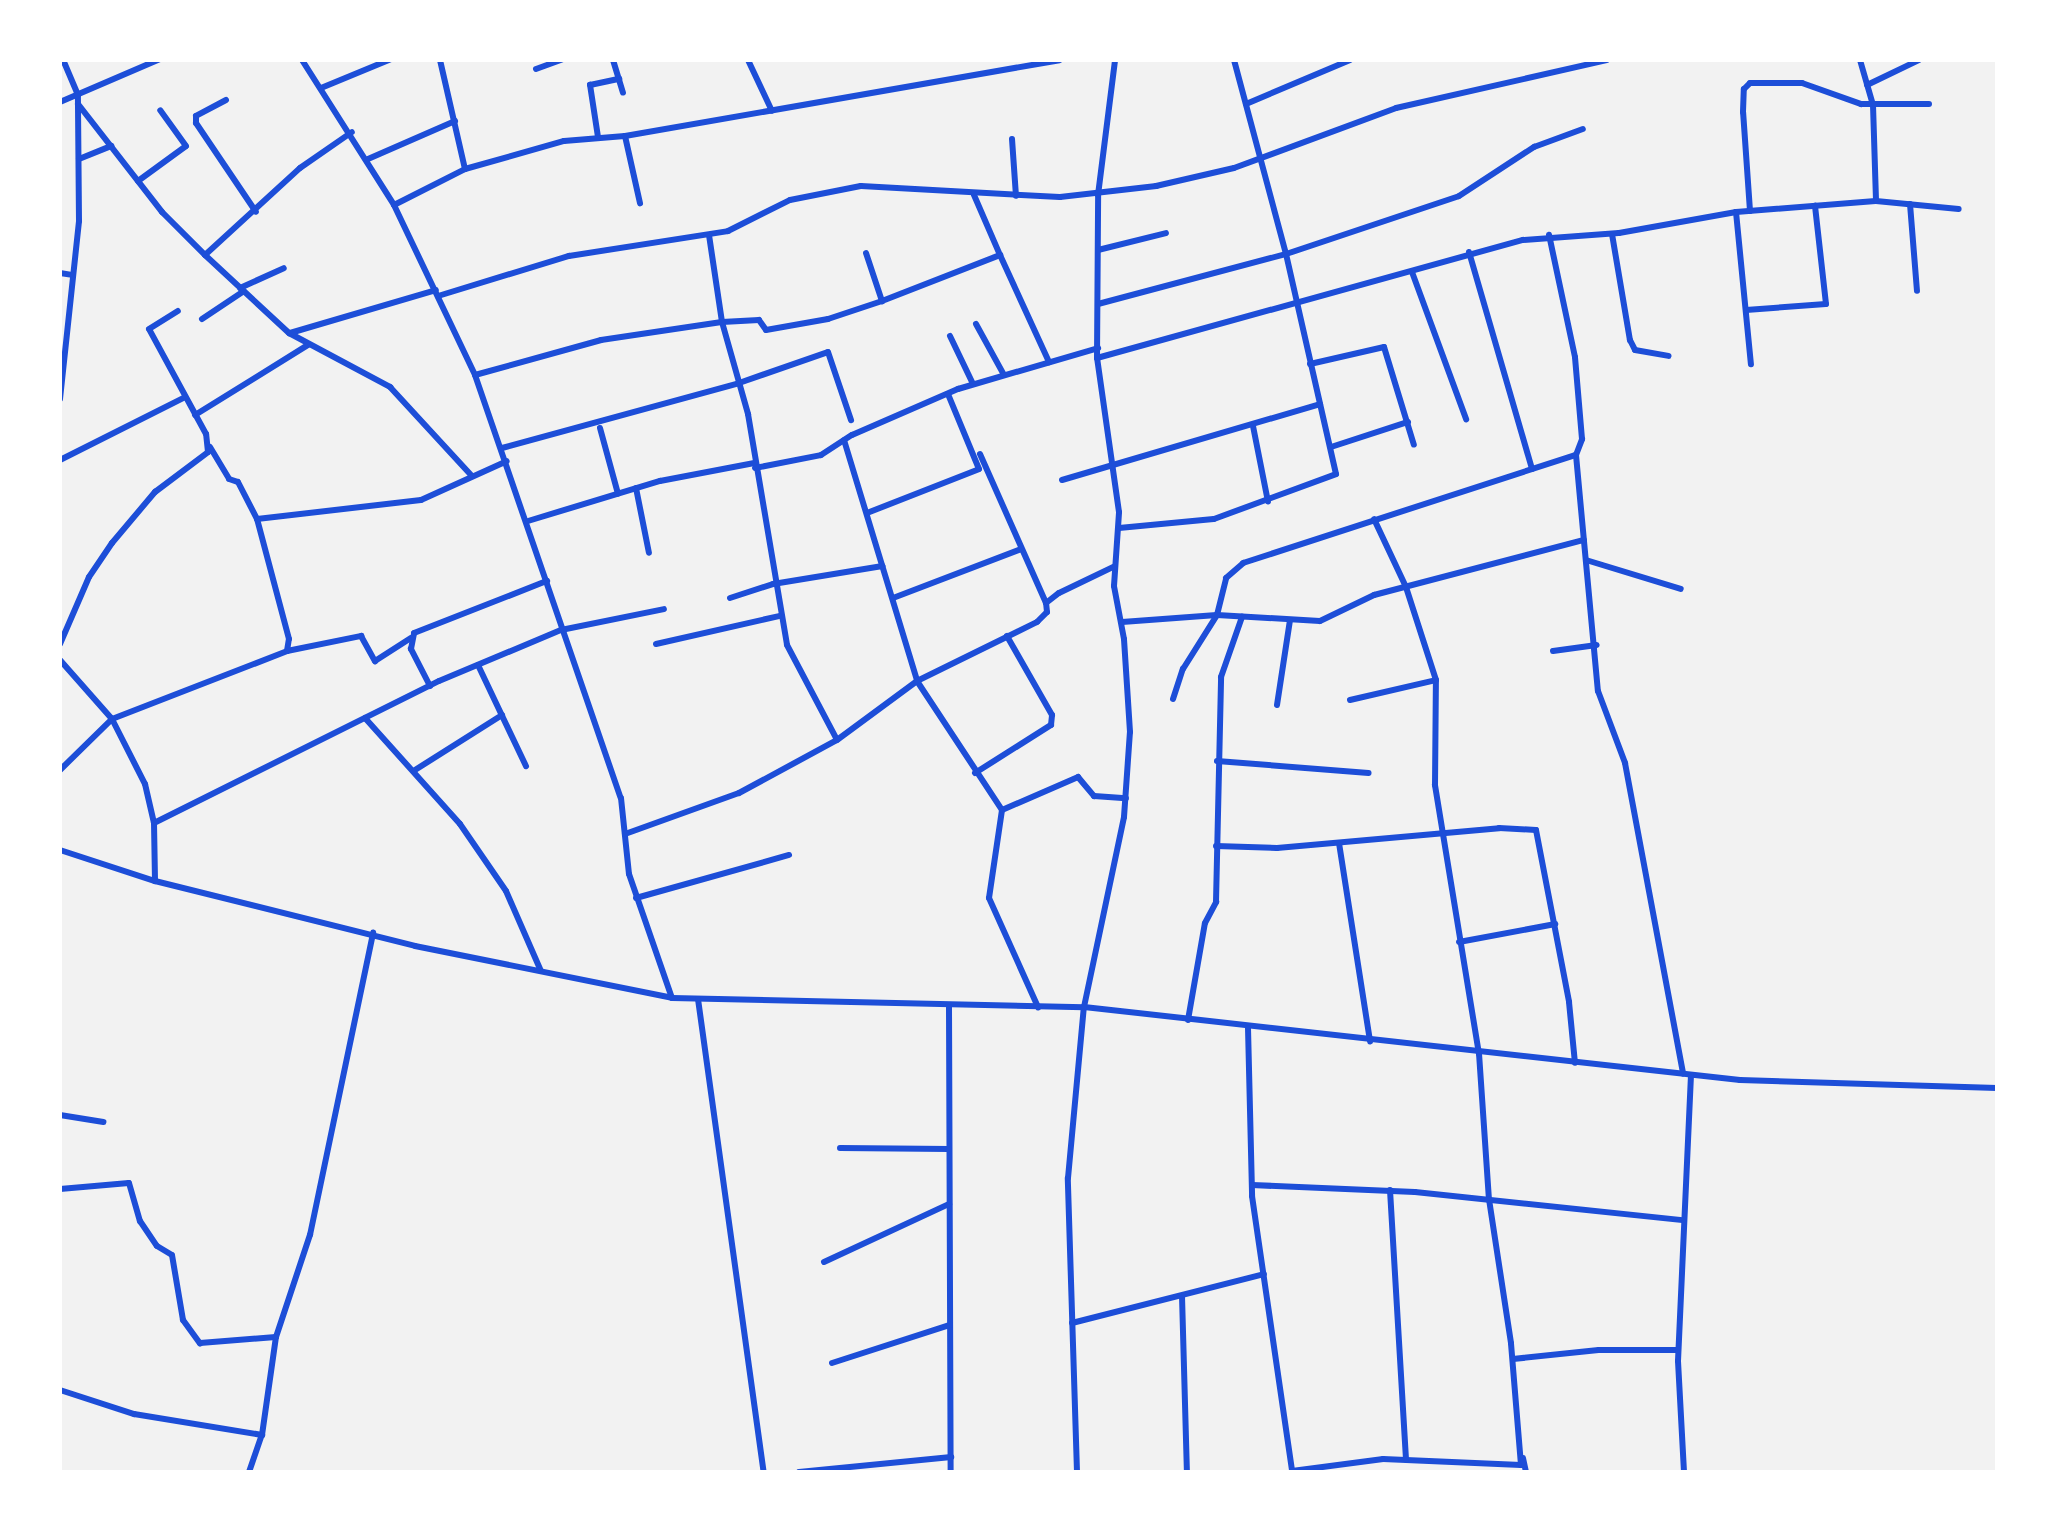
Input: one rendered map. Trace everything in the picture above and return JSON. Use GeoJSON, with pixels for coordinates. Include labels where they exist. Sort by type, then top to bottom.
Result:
{"type":"FeatureCollection","features":[{"type":"Feature","properties":{"kind":"street"},"geometry":{"type":"LineString","coordinates":[[60,399],[79,159],[78,95],[63,60]]}},
{"type":"Feature","properties":{"kind":"street"},"geometry":{"type":"LineString","coordinates":[[60,102],[158,60]]}},
{"type":"Feature","properties":{"kind":"street"},"geometry":{"type":"LineString","coordinates":[[302,60],[352,132],[394,205],[475,375],[528,521],[561,630],[621,798],[636,898],[672,998]]}},
{"type":"Feature","properties":{"kind":"street"},"geometry":{"type":"LineString","coordinates":[[321,88],[389,60]]}},
{"type":"Feature","properties":{"kind":"street"},"geometry":{"type":"LineString","coordinates":[[440,60],[465,169]]}},
{"type":"Feature","properties":{"kind":"street"},"geometry":{"type":"LineString","coordinates":[[536,69],[561,60]]}},
{"type":"Feature","properties":{"kind":"street"},"geometry":{"type":"LineString","coordinates":[[613,60],[623,93]]}},
{"type":"Feature","properties":{"kind":"street"},"geometry":{"type":"LineString","coordinates":[[748,60],[772,111]]}},
{"type":"Feature","properties":{"kind":"street"},"geometry":{"type":"LineString","coordinates":[[394,205],[465,169],[598,137],[625,136],[1059,60]]}},
{"type":"Feature","properties":{"kind":"street"},"geometry":{"type":"LineString","coordinates":[[1077,1472],[1068,1178],[1084,1007],[1126,798],[1130,732],[1115,566],[1119,528],[1114,465],[1097,358],[1098,195],[1115,60]]}},
{"type":"Feature","properties":{"kind":"street"},"geometry":{"type":"LineString","coordinates":[[1119,528],[1214,519],[1268,502],[1336,474],[1286,254],[1234,60]]}},
{"type":"Feature","properties":{"kind":"street"},"geometry":{"type":"LineString","coordinates":[[1246,104],[1350,60]]}},
{"type":"Feature","properties":{"kind":"street"},"geometry":{"type":"LineString","coordinates":[[1860,60],[1873,105],[1876,201]]}},
{"type":"Feature","properties":{"kind":"street"},"geometry":{"type":"LineString","coordinates":[[1867,85],[1919,60]]}},
{"type":"Feature","properties":{"kind":"street"},"geometry":{"type":"LineString","coordinates":[[289,333],[569,256],[709,235],[790,200],[846,188],[909,187],[974,195],[1098,195],[1261,159],[1396,108],[1603,61]]}},
{"type":"Feature","properties":{"kind":"street"},"geometry":{"type":"LineString","coordinates":[[598,137],[590,85],[619,79]]}},
{"type":"Feature","properties":{"kind":"street"},"geometry":{"type":"LineString","coordinates":[[1750,211],[1743,112],[1744,89],[1750,83],[1802,83],[1873,105],[1929,104]]}},
{"type":"Feature","properties":{"kind":"street"},"geometry":{"type":"LineString","coordinates":[[226,100],[195,120],[256,212]]}},
{"type":"Feature","properties":{"kind":"street"},"geometry":{"type":"LineString","coordinates":[[78,104],[138,181],[205,255],[289,333],[390,387],[471,475]]}},
{"type":"Feature","properties":{"kind":"street"},"geometry":{"type":"LineString","coordinates":[[138,181],[186,146],[160,110]]}},
{"type":"Feature","properties":{"kind":"street"},"geometry":{"type":"LineString","coordinates":[[368,159],[455,121]]}},
{"type":"Feature","properties":{"kind":"street"},"geometry":{"type":"LineString","coordinates":[[1098,304],[1286,254],[1459,196],[1534,147],[1583,129]]}},
{"type":"Feature","properties":{"kind":"street"},"geometry":{"type":"LineString","coordinates":[[205,255],[256,212],[300,168],[352,132]]}},
{"type":"Feature","properties":{"kind":"street"},"geometry":{"type":"LineString","coordinates":[[625,136],[640,203]]}},
{"type":"Feature","properties":{"kind":"street"},"geometry":{"type":"LineString","coordinates":[[1012,139],[1016,196]]}},
{"type":"Feature","properties":{"kind":"street"},"geometry":{"type":"LineString","coordinates":[[79,159],[111,146]]}},
{"type":"Feature","properties":{"kind":"street"},"geometry":{"type":"LineString","coordinates":[[974,195],[1049,362]]}},
{"type":"Feature","properties":{"kind":"street"},"geometry":{"type":"LineString","coordinates":[[1097,358],[1296,306],[1469,252],[1549,235],[1612,234],[1736,212],[1876,201],[1959,209]]}},
{"type":"Feature","properties":{"kind":"street"},"geometry":{"type":"LineString","coordinates":[[1910,204],[1917,291]]}},
{"type":"Feature","properties":{"kind":"street"},"geometry":{"type":"LineString","coordinates":[[1746,310],[1826,304],[1815,206]]}},
{"type":"Feature","properties":{"kind":"street"},"geometry":{"type":"LineString","coordinates":[[1736,212],[1751,364]]}},
{"type":"Feature","properties":{"kind":"street"},"geometry":{"type":"LineString","coordinates":[[1098,250],[1166,233]]}},
{"type":"Feature","properties":{"kind":"street"},"geometry":{"type":"LineString","coordinates":[[1612,234],[1630,340],[1635,350],[1668,356]]}},
{"type":"Feature","properties":{"kind":"street"},"geometry":{"type":"LineString","coordinates":[[709,235],[722,322],[739,383],[779,616],[787,645],[837,740]]}},
{"type":"Feature","properties":{"kind":"street"},"geometry":{"type":"LineString","coordinates":[[1549,235],[1575,357],[1582,439],[1576,455],[1597,645],[1598,691],[1625,763],[1687,1075],[1678,1350],[1684,1472]]}},
{"type":"Feature","properties":{"kind":"street"},"geometry":{"type":"LineString","coordinates":[[1469,252],[1532,469]]}},
{"type":"Feature","properties":{"kind":"street"},"geometry":{"type":"LineString","coordinates":[[866,253],[882,301]]}},
{"type":"Feature","properties":{"kind":"street"},"geometry":{"type":"LineString","coordinates":[[475,375],[601,340],[722,322],[761,321],[766,330],[828,319],[1000,255]]}},
{"type":"Feature","properties":{"kind":"street"},"geometry":{"type":"LineString","coordinates":[[202,319],[242,289],[284,268]]}},
{"type":"Feature","properties":{"kind":"street"},"geometry":{"type":"LineString","coordinates":[[1412,272],[1466,419]]}},
{"type":"Feature","properties":{"kind":"street"},"geometry":{"type":"LineString","coordinates":[[60,273],[72,275]]}},
{"type":"Feature","properties":{"kind":"street"},"geometry":{"type":"LineString","coordinates":[[178,311],[149,329],[209,446],[229,479],[238,482],[257,519],[289,639],[287,651]]}},
{"type":"Feature","properties":{"kind":"street"},"geometry":{"type":"LineString","coordinates":[[976,324],[1004,375]]}},
{"type":"Feature","properties":{"kind":"street"},"geometry":{"type":"LineString","coordinates":[[950,336],[973,384]]}},
{"type":"Feature","properties":{"kind":"street"},"geometry":{"type":"LineString","coordinates":[[195,415],[308,345]]}},
{"type":"Feature","properties":{"kind":"street"},"geometry":{"type":"LineString","coordinates":[[1310,364],[1384,347],[1414,445]]}},
{"type":"Feature","properties":{"kind":"street"},"geometry":{"type":"LineString","coordinates":[[528,521],[636,488],[821,455],[844,440],[973,384],[1098,348]]}},
{"type":"Feature","properties":{"kind":"street"},"geometry":{"type":"LineString","coordinates":[[502,448],[739,383],[832,353],[851,420]]}},
{"type":"Feature","properties":{"kind":"street"},"geometry":{"type":"LineString","coordinates":[[867,513],[979,469],[948,394]]}},
{"type":"Feature","properties":{"kind":"street"},"geometry":{"type":"LineString","coordinates":[[60,460],[185,397]]}},
{"type":"Feature","properties":{"kind":"street"},"geometry":{"type":"LineString","coordinates":[[1062,480],[1320,404]]}},
{"type":"Feature","properties":{"kind":"street"},"geometry":{"type":"LineString","coordinates":[[1331,447],[1408,422]]}},
{"type":"Feature","properties":{"kind":"street"},"geometry":{"type":"LineString","coordinates":[[1253,426],[1268,502]]}},
{"type":"Feature","properties":{"kind":"street"},"geometry":{"type":"LineString","coordinates":[[600,428],[618,494]]}},
{"type":"Feature","properties":{"kind":"street"},"geometry":{"type":"LineString","coordinates":[[844,440],[917,681],[1002,810],[989,898],[1038,1007]]}},
{"type":"Feature","properties":{"kind":"street"},"geometry":{"type":"LineString","coordinates":[[60,644],[89,577],[112,543],[155,492],[208,452],[209,446]]}},
{"type":"Feature","properties":{"kind":"street"},"geometry":{"type":"LineString","coordinates":[[625,834],[739,793],[837,740],[917,681],[1037,622],[1047,612],[1046,603],[980,454]]}},
{"type":"Feature","properties":{"kind":"street"},"geometry":{"type":"LineString","coordinates":[[1173,699],[1183,669],[1217,615],[1226,578],[1243,563],[1576,455]]}},
{"type":"Feature","properties":{"kind":"street"},"geometry":{"type":"LineString","coordinates":[[257,519],[385,507],[421,500],[507,461]]}},
{"type":"Feature","properties":{"kind":"street"},"geometry":{"type":"LineString","coordinates":[[636,488],[649,553]]}},
{"type":"Feature","properties":{"kind":"street"},"geometry":{"type":"LineString","coordinates":[[1374,519],[1406,587],[1436,680],[1435,785],[1479,1054],[1489,1200],[1526,1472]]}},
{"type":"Feature","properties":{"kind":"street"},"geometry":{"type":"LineString","coordinates":[[1122,622],[1217,615],[1329,619],[1356,601],[1584,540]]}},
{"type":"Feature","properties":{"kind":"street"},"geometry":{"type":"LineString","coordinates":[[893,598],[1021,549]]}},
{"type":"Feature","properties":{"kind":"street"},"geometry":{"type":"LineString","coordinates":[[1586,560],[1681,589]]}},
{"type":"Feature","properties":{"kind":"street"},"geometry":{"type":"LineString","coordinates":[[730,598],[773,584],[883,566]]}},
{"type":"Feature","properties":{"kind":"street"},"geometry":{"type":"LineString","coordinates":[[1046,603],[1115,566]]}},
{"type":"Feature","properties":{"kind":"street"},"geometry":{"type":"LineString","coordinates":[[60,770],[112,719],[287,651],[361,636],[375,661],[437,620],[547,581]]}},
{"type":"Feature","properties":{"kind":"street"},"geometry":{"type":"LineString","coordinates":[[154,823],[430,686],[561,630],[664,609]]}},
{"type":"Feature","properties":{"kind":"street"},"geometry":{"type":"LineString","coordinates":[[656,644],[779,616]]}},
{"type":"Feature","properties":{"kind":"street"},"geometry":{"type":"LineString","coordinates":[[1188,1020],[1205,923],[1216,902],[1221,677],[1242,617]]}},
{"type":"Feature","properties":{"kind":"street"},"geometry":{"type":"LineString","coordinates":[[1277,705],[1290,620]]}},
{"type":"Feature","properties":{"kind":"street"},"geometry":{"type":"LineString","coordinates":[[975,773],[1051,725],[1052,715],[1007,636]]}},
{"type":"Feature","properties":{"kind":"street"},"geometry":{"type":"LineString","coordinates":[[411,638],[430,686]]}},
{"type":"Feature","properties":{"kind":"street"},"geometry":{"type":"LineString","coordinates":[[1553,651],[1597,645]]}},
{"type":"Feature","properties":{"kind":"street"},"geometry":{"type":"LineString","coordinates":[[60,660],[112,719],[145,784],[154,823],[155,881]]}},
{"type":"Feature","properties":{"kind":"street"},"geometry":{"type":"LineString","coordinates":[[478,665],[526,766]]}},
{"type":"Feature","properties":{"kind":"street"},"geometry":{"type":"LineString","coordinates":[[1350,700],[1436,680]]}},
{"type":"Feature","properties":{"kind":"street"},"geometry":{"type":"LineString","coordinates":[[415,770],[502,715]]}},
{"type":"Feature","properties":{"kind":"street"},"geometry":{"type":"LineString","coordinates":[[365,718],[415,770],[506,891],[541,971]]}},
{"type":"Feature","properties":{"kind":"street"},"geometry":{"type":"LineString","coordinates":[[1217,761],[1369,773]]}},
{"type":"Feature","properties":{"kind":"street"},"geometry":{"type":"LineString","coordinates":[[1002,810],[1078,777],[1094,796],[1126,798]]}},
{"type":"Feature","properties":{"kind":"street"},"geometry":{"type":"LineString","coordinates":[[1216,846],[1339,843],[1441,836],[1499,828],[1536,830],[1555,924],[1575,1063]]}},
{"type":"Feature","properties":{"kind":"street"},"geometry":{"type":"LineString","coordinates":[[1339,843],[1370,1042]]}},
{"type":"Feature","properties":{"kind":"street"},"geometry":{"type":"LineString","coordinates":[[60,850],[155,881],[373,933],[672,998],[949,1007],[1084,1007],[1370,1042],[1687,1075],[1997,1088]]}},
{"type":"Feature","properties":{"kind":"street"},"geometry":{"type":"LineString","coordinates":[[636,898],[789,855]]}},
{"type":"Feature","properties":{"kind":"street"},"geometry":{"type":"LineString","coordinates":[[1459,942],[1555,924]]}},
{"type":"Feature","properties":{"kind":"street"},"geometry":{"type":"LineString","coordinates":[[249,1472],[262,1435],[276,1337],[310,1235],[373,933]]}},
{"type":"Feature","properties":{"kind":"street"},"geometry":{"type":"LineString","coordinates":[[698,999],[764,1472]]}},
{"type":"Feature","properties":{"kind":"street"},"geometry":{"type":"LineString","coordinates":[[949,1007],[951,1472]]}},
{"type":"Feature","properties":{"kind":"street"},"geometry":{"type":"LineString","coordinates":[[1248,1028],[1252,1185],[1292,1471],[1383,1459],[1513,1468],[1523,1458]]}},
{"type":"Feature","properties":{"kind":"street"},"geometry":{"type":"LineString","coordinates":[[60,1115],[103,1122]]}},
{"type":"Feature","properties":{"kind":"street"},"geometry":{"type":"LineString","coordinates":[[840,1148],[949,1149]]}},
{"type":"Feature","properties":{"kind":"street"},"geometry":{"type":"LineString","coordinates":[[60,1189],[129,1183],[140,1221],[157,1246],[172,1255],[183,1320],[200,1343],[276,1337]]}},
{"type":"Feature","properties":{"kind":"street"},"geometry":{"type":"LineString","coordinates":[[1252,1185],[1390,1190],[1683,1220]]}},
{"type":"Feature","properties":{"kind":"street"},"geometry":{"type":"LineString","coordinates":[[1390,1190],[1406,1460]]}},
{"type":"Feature","properties":{"kind":"street"},"geometry":{"type":"LineString","coordinates":[[824,1262],[949,1204]]}},
{"type":"Feature","properties":{"kind":"street"},"geometry":{"type":"LineString","coordinates":[[1072,1323],[1264,1274]]}},
{"type":"Feature","properties":{"kind":"street"},"geometry":{"type":"LineString","coordinates":[[1182,1296],[1187,1472]]}},
{"type":"Feature","properties":{"kind":"street"},"geometry":{"type":"LineString","coordinates":[[832,1363],[950,1325]]}},
{"type":"Feature","properties":{"kind":"street"},"geometry":{"type":"LineString","coordinates":[[1513,1359],[1599,1350],[1678,1350]]}},
{"type":"Feature","properties":{"kind":"street"},"geometry":{"type":"LineString","coordinates":[[60,1390],[134,1414],[262,1435]]}},
{"type":"Feature","properties":{"kind":"street"},"geometry":{"type":"LineString","coordinates":[[799,1472],[951,1457]]}}]}
